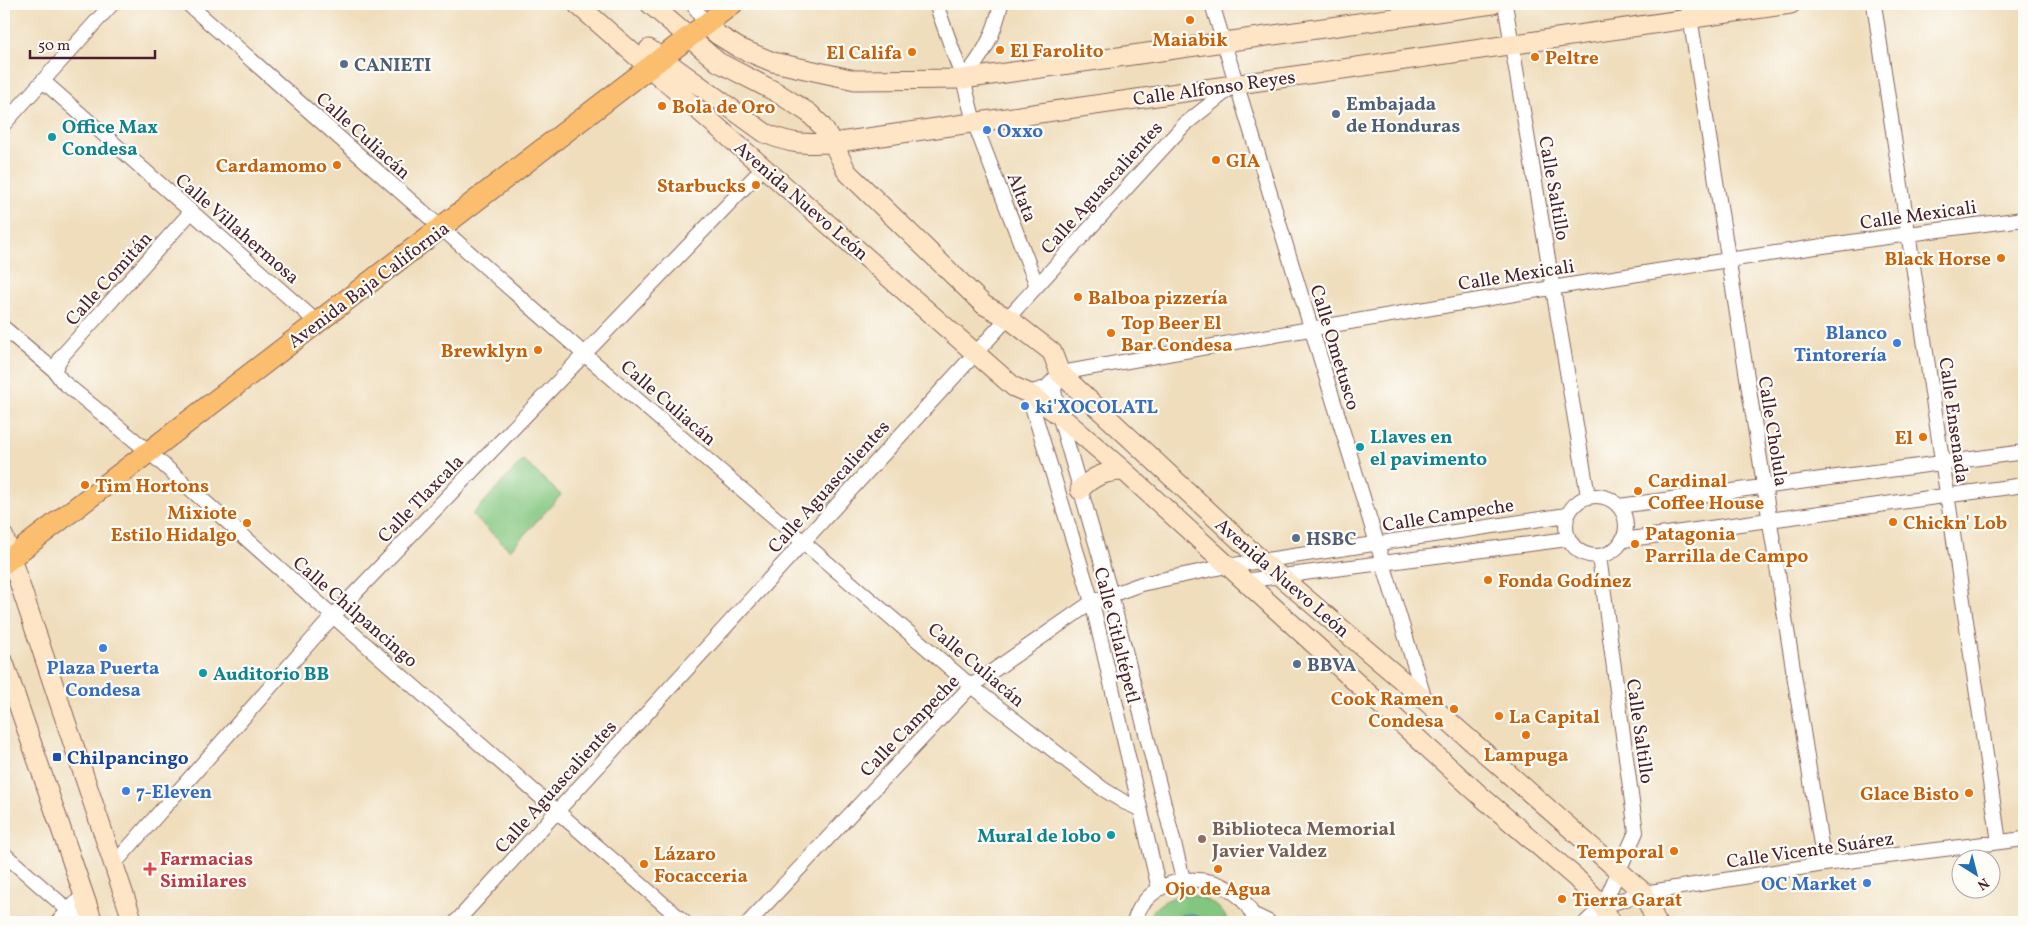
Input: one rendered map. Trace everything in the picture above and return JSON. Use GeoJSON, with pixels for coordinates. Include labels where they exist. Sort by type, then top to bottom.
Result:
{"type":"FeatureCollection","features":[{"type":"Feature","properties":{"kind":"main road","name":"Avenida Nuevo León"},"geometry":{"type":"LineString","coordinates":[[577,4],[656,63]]}},
{"type":"Feature","properties":{"kind":"main road","name":"Avenida Nuevo León"},"geometry":{"type":"LineString","coordinates":[[584,4],[601,11],[764,167],[1014,387],[1028,393],[1059,415],[1124,471],[1483,798],[1576,877],[1607,914]]}},
{"type":"Feature","properties":{"kind":"main road","name":"Avenida Nuevo León"},"geometry":{"type":"LineString","coordinates":[[650,4],[718,62],[776,92],[809,113],[821,125],[833,142],[847,172],[984,305],[1008,318],[1052,352],[1060,373],[1262,561],[1425,700],[1619,870],[1644,893],[1656,922]]}},
{"type":"Feature","properties":{"kind":"main road","name":"Avenida Baja California"},"geometry":{"type":"LineString","coordinates":[[7,561],[732,4]]}},
{"type":"Feature","properties":{"kind":"main road"},"geometry":{"type":"LineString","coordinates":[[705,24],[739,48],[773,62],[855,80],[963,79],[1493,4]]}},
{"type":"Feature","properties":{"kind":"main road","name":"Calle Alfonso Reyes"},"geometry":{"type":"LineString","coordinates":[[656,63],[765,133],[782,141],[801,145],[974,122],[1512,43],[1689,11],[1791,4]]}},
{"type":"Feature","properties":{"kind":"main road"},"geometry":{"type":"LineString","coordinates":[[1080,490],[1093,478],[1103,473],[1124,471]]}},
{"type":"Feature","properties":{"kind":"main road"},"geometry":{"type":"LineString","coordinates":[[4,537],[7,561],[134,922]]}},
{"type":"Feature","properties":{"kind":"main road"},"geometry":{"type":"LineString","coordinates":[[4,663],[93,922]]}},
{"type":"Feature","properties":{"kind":"street"},"geometry":{"type":"LineString","coordinates":[[4,124],[112,4]]}},
{"type":"Feature","properties":{"kind":"street","name":"Calle Culiacán"},"geometry":{"type":"LineString","coordinates":[[188,4],[584,354],[971,686],[1103,789],[1140,809]]}},
{"type":"Feature","properties":{"kind":"street"},"geometry":{"type":"LineString","coordinates":[[693,4],[705,24]]}},
{"type":"Feature","properties":{"kind":"street","name":"Altata"},"geometry":{"type":"LineString","coordinates":[[936,4],[963,79],[974,122],[1037,286]]}},
{"type":"Feature","properties":{"kind":"street"},"geometry":{"type":"LineString","coordinates":[[963,79],[978,62],[989,43],[1001,4]]}},
{"type":"Feature","properties":{"kind":"street","name":"Calle Ometusco"},"geometry":{"type":"LineString","coordinates":[[1212,4],[1425,700]]}},
{"type":"Feature","properties":{"kind":"street","name":"Calle Saltillo"},"geometry":{"type":"LineString","coordinates":[[1505,4],[1588,496]]}},
{"type":"Feature","properties":{"kind":"street","name":"Calle Ensenada"},"geometry":{"type":"LineString","coordinates":[[1874,4],[1999,842]]}},
{"type":"Feature","properties":{"kind":"street","name":"Calle Cholula"},"geometry":{"type":"LineString","coordinates":[[1689,11],[1824,864]]}},
{"type":"Feature","properties":{"kind":"street","name":"Calle Villahermosa"},"geometry":{"type":"LineString","coordinates":[[43,81],[318,323]]}},
{"type":"Feature","properties":{"kind":"street","name":"Calle Aguascalientes"},"geometry":{"type":"LineString","coordinates":[[456,922],[1184,125],[1236,84]]}},
{"type":"Feature","properties":{"kind":"street","name":"Calle Tlaxcala"},"geometry":{"type":"LineString","coordinates":[[114,864],[333,616],[764,167]]}},
{"type":"Feature","properties":{"kind":"street","name":"Calle Comitán"},"geometry":{"type":"LineString","coordinates":[[54,370],[62,356],[191,212]]}},
{"type":"Feature","properties":{"kind":"street","name":"Calle Mexicali"},"geometry":{"type":"LineString","coordinates":[[1060,373],[1553,287],[1908,234],[2024,219]]}},
{"type":"Feature","properties":{"kind":"street","name":"Calle Chilpancingo"},"geometry":{"type":"LineString","coordinates":[[4,328],[54,370],[62,381],[149,452],[333,616],[684,922]]}},
{"type":"Feature","properties":{"kind":"street"},"geometry":{"type":"LineString","coordinates":[[1028,393],[1046,388],[1060,373]]}},
{"type":"Feature","properties":{"kind":"street"},"geometry":{"type":"LineString","coordinates":[[1059,415],[1054,390],[1060,373]]}},
{"type":"Feature","properties":{"kind":"street","name":"Calle Citlaltépetl"},"geometry":{"type":"LineString","coordinates":[[1028,393],[1092,602],[1159,889]]}},
{"type":"Feature","properties":{"kind":"street","name":"Calle Citlaltépetl"},"geometry":{"type":"LineString","coordinates":[[1059,415],[1111,595],[1183,880]]}},
{"type":"Feature","properties":{"kind":"street"},"geometry":{"type":"LineString","coordinates":[[1619,506],[2024,452]]}},
{"type":"Feature","properties":{"kind":"street"},"geometry":{"type":"LineString","coordinates":[[1622,540],[2024,485]]}},
{"type":"Feature","properties":{"kind":"street"},"geometry":{"type":"LineString","coordinates":[[1588,496],[1605,497],[1619,506],[1626,522],[1622,540],[1616,548],[1599,556],[1580,552],[1573,546],[1568,539],[1565,523],[1572,506],[1588,496]]}},
{"type":"Feature","properties":{"kind":"street","name":"Calle Campeche"},"geometry":{"type":"LineString","coordinates":[[749,922],[971,686],[1092,602],[1141,584],[1227,566],[1567,515]]}},
{"type":"Feature","properties":{"kind":"street","name":"Calle Campeche"},"geometry":{"type":"LineString","coordinates":[[1242,580],[1568,539]]}},
{"type":"Feature","properties":{"kind":"street","name":"Calle Saltillo"},"geometry":{"type":"LineString","coordinates":[[1599,556],[1636,832],[1619,870],[1607,914]]}},
{"type":"Feature","properties":{"kind":"street","name":"Calle Vicente Suárez"},"geometry":{"type":"LineString","coordinates":[[1607,914],[1644,893],[1824,864],[2024,839]]}},
{"type":"Feature","properties":{"kind":"street"},"geometry":{"type":"LineString","coordinates":[[4,854],[82,922]]}},
{"type":"Feature","properties":{"kind":"street"},"geometry":{"type":"LineString","coordinates":[[1134,922],[1146,901],[1159,889],[1183,880],[1204,879],[1224,885],[1240,897],[1253,918],[1269,922]]}},
{"type":"Feature","properties":{"kind":"street"},"geometry":{"type":"LineString","coordinates":[[58,922],[83,895]]}},
{"type":"Feature","properties":{"kind":"street"},"geometry":{"type":"LineString","coordinates":[[1586,922],[1607,914]]}},
{"type":"Feature","properties":{"kind":"green space"},"geometry":{"type":"Polygon","coordinates":[[[523,460],[561,495],[510,550],[472,515],[523,460]]]}},
{"type":"Feature","properties":{"kind":"green space"},"geometry":{"type":"Polygon","coordinates":[[[1188,894],[1217,906],[1228,922],[1146,922],[1153,910],[1163,902],[1188,894]]]}},
{"type":"Feature","properties":{"kind":"water"},"geometry":{"type":"Polygon","coordinates":[[[1190,914],[1206,922],[1168,922],[1181,915],[1190,914]]]}},
{"type":"Feature","properties":{"kind":"place","name":"Maiabik"},"geometry":{"type":"Point","coordinates":[1190,20]}},
{"type":"Feature","properties":{"kind":"place","name":"El Farolito"},"geometry":{"type":"Point","coordinates":[1000,50]}},
{"type":"Feature","properties":{"kind":"place","name":"El Califa"},"geometry":{"type":"Point","coordinates":[912,52]}},
{"type":"Feature","properties":{"kind":"place","name":"Peltre"},"geometry":{"type":"Point","coordinates":[1535,57]}},
{"type":"Feature","properties":{"kind":"place","name":"CANIETI"},"geometry":{"type":"Point","coordinates":[344,64]}},
{"type":"Feature","properties":{"kind":"place","name":"Bola de Oro"},"geometry":{"type":"Point","coordinates":[662,106]}},
{"type":"Feature","properties":{"kind":"place","name":"Embajada de Honduras"},"geometry":{"type":"Point","coordinates":[1336,114]}},
{"type":"Feature","properties":{"kind":"place","name":"Oxxo"},"geometry":{"type":"Point","coordinates":[987,130]}},
{"type":"Feature","properties":{"kind":"place","name":"Office Max Condesa"},"geometry":{"type":"Point","coordinates":[52,137]}},
{"type":"Feature","properties":{"kind":"place","name":"GIA"},"geometry":{"type":"Point","coordinates":[1216,160]}},
{"type":"Feature","properties":{"kind":"place","name":"Cardamomo"},"geometry":{"type":"Point","coordinates":[337,165]}},
{"type":"Feature","properties":{"kind":"place","name":"Starbucks"},"geometry":{"type":"Point","coordinates":[756,185]}},
{"type":"Feature","properties":{"kind":"place","name":"Black Horse"},"geometry":{"type":"Point","coordinates":[2001,258]}},
{"type":"Feature","properties":{"kind":"place","name":"Balboa pizzería"},"geometry":{"type":"Point","coordinates":[1078,297]}},
{"type":"Feature","properties":{"kind":"place","name":"Top Beer El Bar Condesa"},"geometry":{"type":"Point","coordinates":[1111,333]}},
{"type":"Feature","properties":{"kind":"place","name":"Blanco Tintorería"},"geometry":{"type":"Point","coordinates":[1897,343]}},
{"type":"Feature","properties":{"kind":"place","name":"Brewklyn"},"geometry":{"type":"Point","coordinates":[538,350]}},
{"type":"Feature","properties":{"kind":"place","name":"ki'XOCOLATL"},"geometry":{"type":"Point","coordinates":[1025,406]}},
{"type":"Feature","properties":{"kind":"place","name":"El"},"geometry":{"type":"Point","coordinates":[1923,437]}},
{"type":"Feature","properties":{"kind":"place","name":"Llaves en el pavimento"},"geometry":{"type":"Point","coordinates":[1360,447]}},
{"type":"Feature","properties":{"kind":"place","name":"Tim Hortons"},"geometry":{"type":"Point","coordinates":[85,485]}},
{"type":"Feature","properties":{"kind":"place","name":"Cardinal Coffee House"},"geometry":{"type":"Point","coordinates":[1638,491]}},
{"type":"Feature","properties":{"kind":"place","name":"Chickn' Lob"},"geometry":{"type":"Point","coordinates":[1893,522]}},
{"type":"Feature","properties":{"kind":"place","name":"Mixiote Estilo Hidalgo"},"geometry":{"type":"Point","coordinates":[247,523]}},
{"type":"Feature","properties":{"kind":"place","name":"HSBC"},"geometry":{"type":"Point","coordinates":[1296,538]}},
{"type":"Feature","properties":{"kind":"place","name":"Patagonia Parrilla de Campo"},"geometry":{"type":"Point","coordinates":[1635,544]}},
{"type":"Feature","properties":{"kind":"place","name":"Fonda Godínez"},"geometry":{"type":"Point","coordinates":[1488,580]}},
{"type":"Feature","properties":{"kind":"place","name":"Plaza Puerta Condesa"},"geometry":{"type":"Point","coordinates":[103,648]}},
{"type":"Feature","properties":{"kind":"place","name":"BBVA"},"geometry":{"type":"Point","coordinates":[1297,664]}},
{"type":"Feature","properties":{"kind":"place","name":"Auditorio BB"},"geometry":{"type":"Point","coordinates":[203,673]}},
{"type":"Feature","properties":{"kind":"place","name":"Cook Ramen Condesa"},"geometry":{"type":"Point","coordinates":[1454,709]}},
{"type":"Feature","properties":{"kind":"place","name":"La Capital"},"geometry":{"type":"Point","coordinates":[1499,716]}},
{"type":"Feature","properties":{"kind":"place","name":"Lampuga"},"geometry":{"type":"Point","coordinates":[1526,735]}},
{"type":"Feature","properties":{"kind":"place","name":"Chilpancingo"},"geometry":{"type":"Point","coordinates":[57,757]}},
{"type":"Feature","properties":{"kind":"place","name":"7-Eleven"},"geometry":{"type":"Point","coordinates":[126,791]}},
{"type":"Feature","properties":{"kind":"place","name":"Glace Bisto"},"geometry":{"type":"Point","coordinates":[1969,793]}},
{"type":"Feature","properties":{"kind":"place","name":"Mural de lobo"},"geometry":{"type":"Point","coordinates":[1111,835]}},
{"type":"Feature","properties":{"kind":"place","name":"Biblioteca Memorial Javier Valdez"},"geometry":{"type":"Point","coordinates":[1202,839]}},
{"type":"Feature","properties":{"kind":"place","name":"Temporal"},"geometry":{"type":"Point","coordinates":[1674,851]}},
{"type":"Feature","properties":{"kind":"place","name":"Lázaro Focacceria"},"geometry":{"type":"Point","coordinates":[644,864]}},
{"type":"Feature","properties":{"kind":"place","name":"Farmacias Similares"},"geometry":{"type":"Point","coordinates":[150,869]}},
{"type":"Feature","properties":{"kind":"place","name":"Ojo de Agua"},"geometry":{"type":"Point","coordinates":[1218,869]}},
{"type":"Feature","properties":{"kind":"place","name":"OC Market"},"geometry":{"type":"Point","coordinates":[1867,883]}},
{"type":"Feature","properties":{"kind":"place","name":"Tierra Garat"},"geometry":{"type":"Point","coordinates":[1562,899]}}]}
